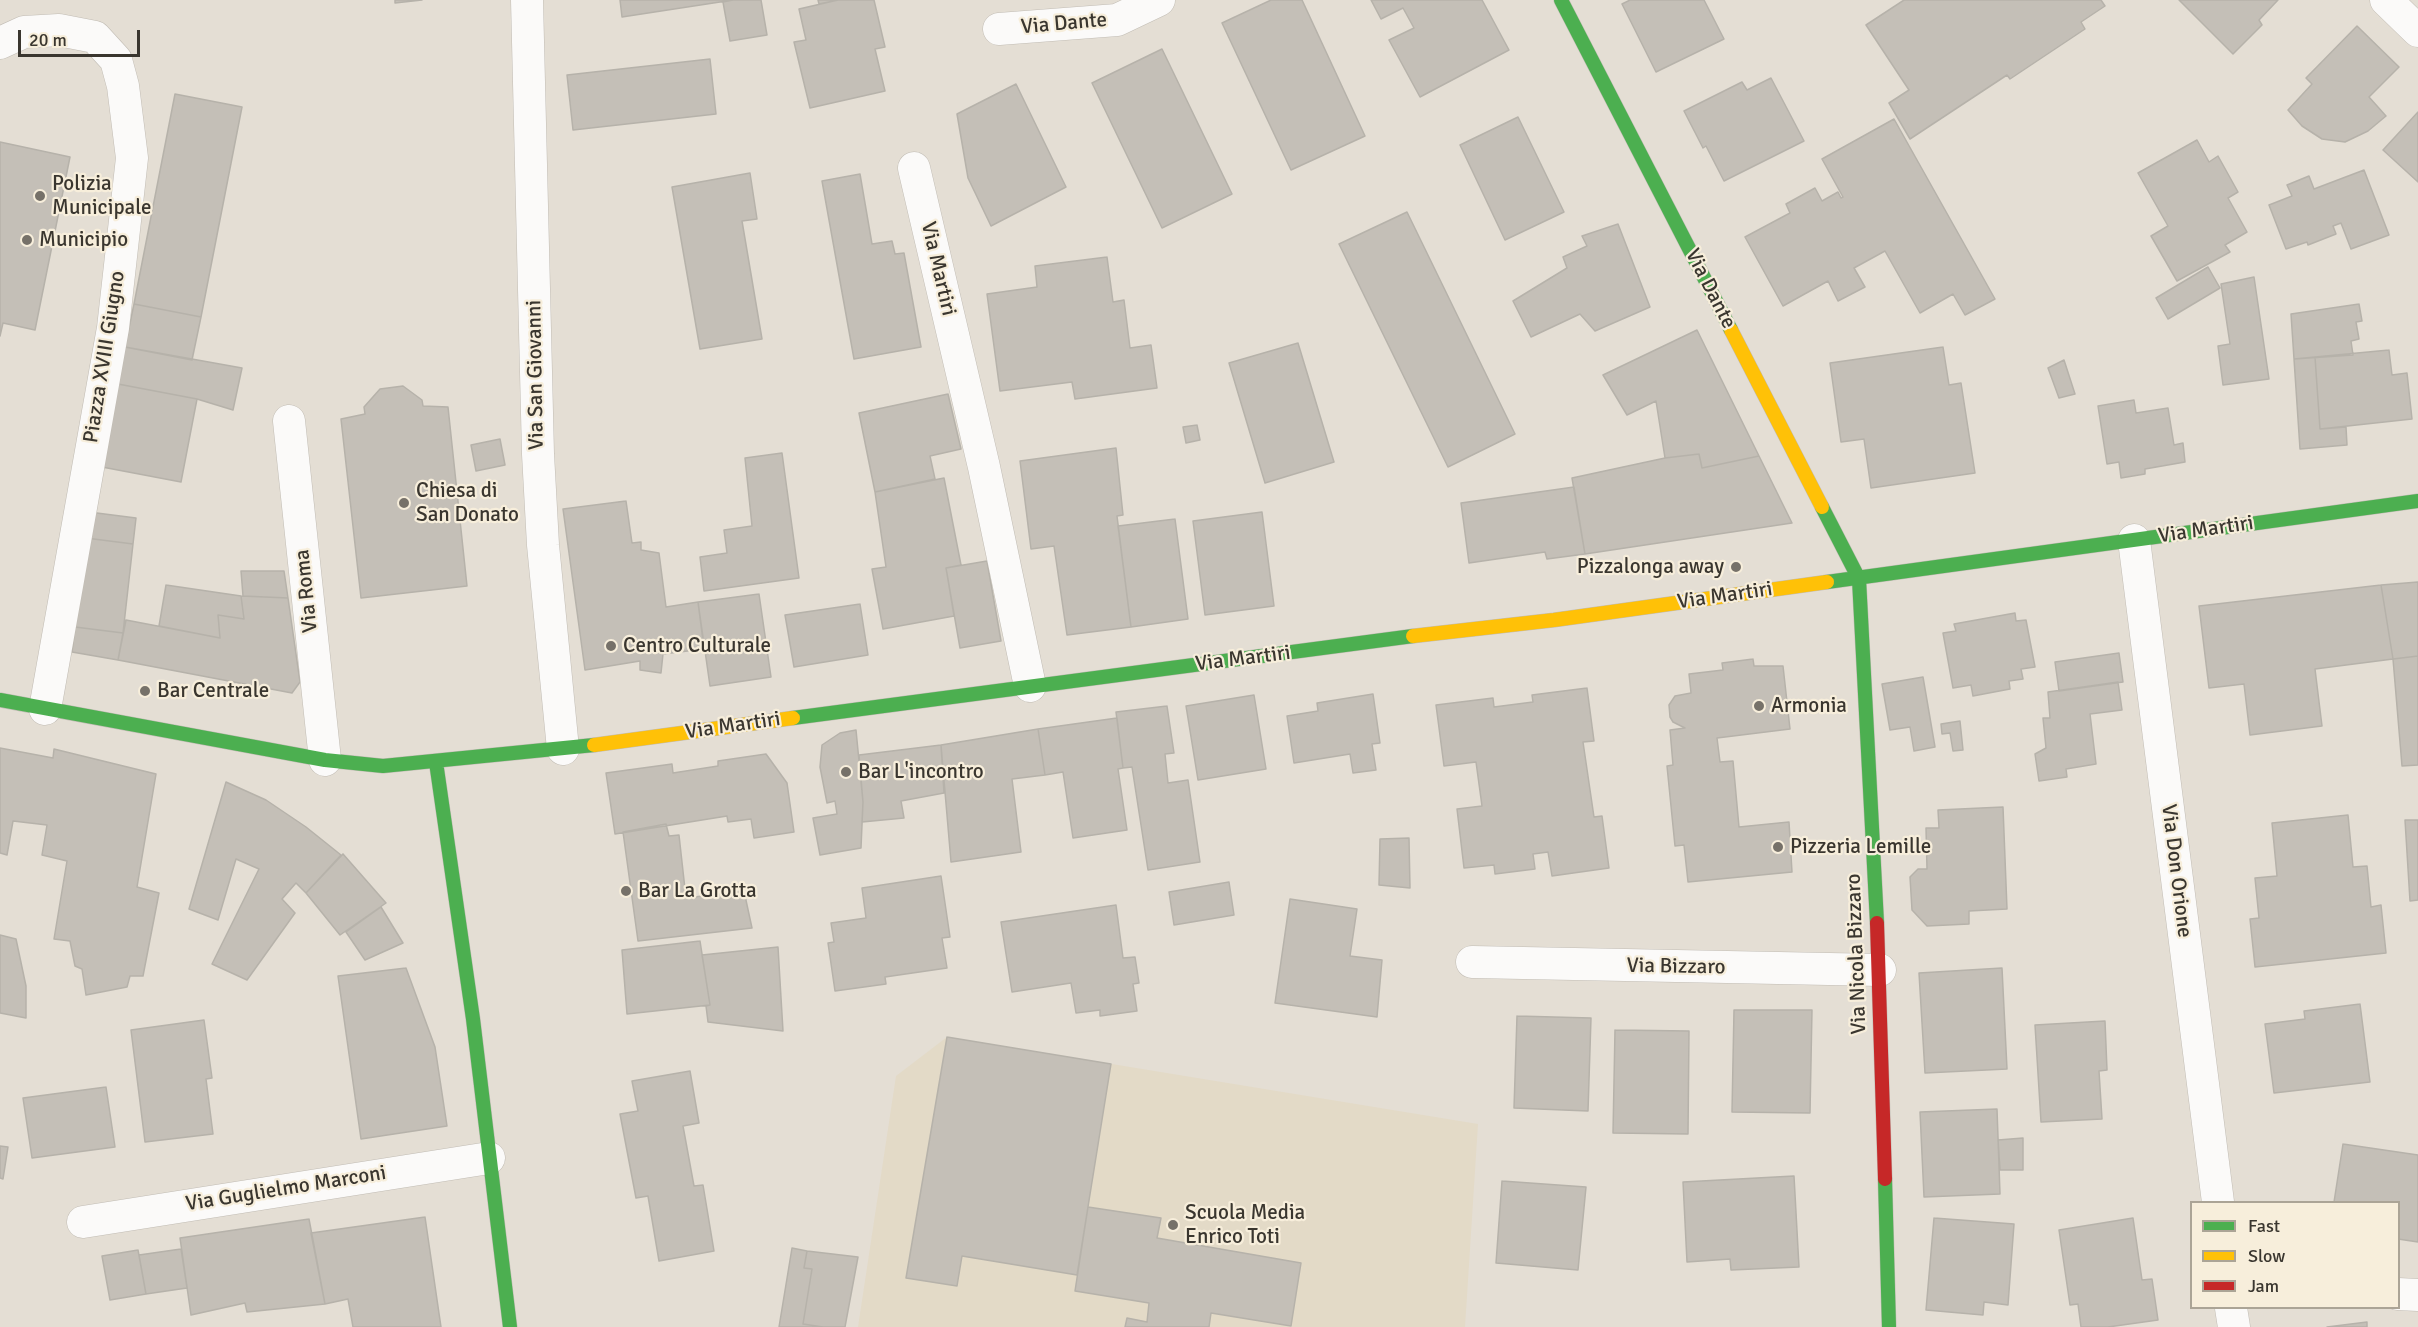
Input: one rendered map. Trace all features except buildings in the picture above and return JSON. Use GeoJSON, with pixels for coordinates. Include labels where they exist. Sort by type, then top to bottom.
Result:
{"type":"FeatureCollection","features":[{"type":"Feature","properties":{"kind":"street","name":"Via San Giovanni"},"geometry":{"type":"LineString","coordinates":[[527,0],[538,454],[543,545],[563,749]]}},
{"type":"Feature","properties":{"kind":"street","name":"Via Dante"},"geometry":{"type":"LineString","coordinates":[[999,29],[1117,20],[1159,0]]}},
{"type":"Feature","properties":{"kind":"street","name":"Via Dante"},"geometry":{"type":"LineString","coordinates":[[1562,0],[1859,579]]}},
{"type":"Feature","properties":{"kind":"street"},"geometry":{"type":"LineString","coordinates":[[2386,0],[2418,32]]}},
{"type":"Feature","properties":{"kind":"street","name":"Piazza XVIII Giugno"},"geometry":{"type":"LineString","coordinates":[[0,43],[24,32],[59,30],[94,37],[116,60],[123,86],[132,158],[112,328],[45,709]]}},
{"type":"Feature","properties":{"kind":"street","name":"Via Martiri"},"geometry":{"type":"LineString","coordinates":[[914,168],[984,467],[1030,686]]}},
{"type":"Feature","properties":{"kind":"street","name":"Via Roma"},"geometry":{"type":"LineString","coordinates":[[289,422],[325,760]]}},
{"type":"Feature","properties":{"kind":"street","name":"Via Martiri"},"geometry":{"type":"LineString","coordinates":[[436,762],[563,749],[1859,579],[2418,501]]}},
{"type":"Feature","properties":{"kind":"street","name":"Via Don Orione"},"geometry":{"type":"LineString","coordinates":[[2133,540],[2218,1201]]}},
{"type":"Feature","properties":{"kind":"street","name":"Via Nicola Bizzaro"},"geometry":{"type":"LineString","coordinates":[[1859,579],[1880,970],[1889,1327]]}},
{"type":"Feature","properties":{"kind":"street"},"geometry":{"type":"LineString","coordinates":[[0,700],[325,760],[383,766],[436,762],[473,1018],[510,1327]]}},
{"type":"Feature","properties":{"kind":"street","name":"Via Bizzaro"},"geometry":{"type":"LineString","coordinates":[[1472,962],[1880,970]]}},
{"type":"Feature","properties":{"kind":"street","name":"Via Guglielmo Marconi"},"geometry":{"type":"LineString","coordinates":[[83,1222],[489,1158]]}},
{"type":"Feature","properties":{"kind":"street"},"geometry":{"type":"LineString","coordinates":[[2400,1294],[2418,1295]]}},
{"type":"Feature","properties":{"kind":"street"},"geometry":{"type":"LineString","coordinates":[[2231,1309],[2234,1327]]}},
{"type":"Feature","properties":{"kind":"shaded area","name":"Scuola Media Enrico Toti"},"geometry":{"type":"Polygon","coordinates":[[[947,1037],[1478,1124],[1465,1327],[858,1327],[896,1076],[947,1037]]]}},
{"type":"Feature","properties":{"kind":"traffic: fast"},"geometry":{"type":"LineString","coordinates":[[1561,0],[1731,330]]}},
{"type":"Feature","properties":{"kind":"traffic: fast"},"geometry":{"type":"LineString","coordinates":[[1827,582],[2418,501]]}},
{"type":"Feature","properties":{"kind":"traffic: fast"},"geometry":{"type":"LineString","coordinates":[[1822,507],[1859,579],[1877,923]]}},
{"type":"Feature","properties":{"kind":"traffic: fast"},"geometry":{"type":"LineString","coordinates":[[793,718],[1413,636]]}},
{"type":"Feature","properties":{"kind":"traffic: fast"},"geometry":{"type":"LineString","coordinates":[[0,700],[325,760],[383,766],[594,745]]}},
{"type":"Feature","properties":{"kind":"traffic: fast"},"geometry":{"type":"LineString","coordinates":[[436,762],[473,1019],[510,1327]]}},
{"type":"Feature","properties":{"kind":"traffic: fast"},"geometry":{"type":"LineString","coordinates":[[1885,1179],[1889,1327]]}},
{"type":"Feature","properties":{"kind":"traffic: slow"},"geometry":{"type":"LineString","coordinates":[[1731,330],[1822,507]]}},
{"type":"Feature","properties":{"kind":"traffic: slow"},"geometry":{"type":"LineString","coordinates":[[1413,636],[1554,620],[1827,582]]}},
{"type":"Feature","properties":{"kind":"traffic: slow"},"geometry":{"type":"LineString","coordinates":[[594,745],[793,718]]}},
{"type":"Feature","properties":{"kind":"traffic: jam"},"geometry":{"type":"LineString","coordinates":[[1877,923],[1885,1179]]}},
{"type":"Feature","properties":{"kind":"place","name":"Polizia Municipale"},"geometry":{"type":"Point","coordinates":[40,196]}},
{"type":"Feature","properties":{"kind":"place","name":"Municipio"},"geometry":{"type":"Point","coordinates":[27,240]}},
{"type":"Feature","properties":{"kind":"place","name":"Chiesa di San Donato"},"geometry":{"type":"Point","coordinates":[404,503]}},
{"type":"Feature","properties":{"kind":"place","name":"Pizzalonga away"},"geometry":{"type":"Point","coordinates":[1736,567]}},
{"type":"Feature","properties":{"kind":"place","name":"Centro Culturale"},"geometry":{"type":"Point","coordinates":[611,646]}},
{"type":"Feature","properties":{"kind":"place","name":"Bar Centrale"},"geometry":{"type":"Point","coordinates":[145,691]}},
{"type":"Feature","properties":{"kind":"place","name":"Armonia"},"geometry":{"type":"Point","coordinates":[1759,706]}},
{"type":"Feature","properties":{"kind":"place","name":"Bar L'incontro"},"geometry":{"type":"Point","coordinates":[846,772]}},
{"type":"Feature","properties":{"kind":"place","name":"Pizzeria Lemille"},"geometry":{"type":"Point","coordinates":[1778,847]}},
{"type":"Feature","properties":{"kind":"place","name":"Bar La Grotta"},"geometry":{"type":"Point","coordinates":[626,891]}},
{"type":"Feature","properties":{"kind":"place","name":"Scuola Media Enrico Toti"},"geometry":{"type":"Point","coordinates":[1173,1225]}}]}
